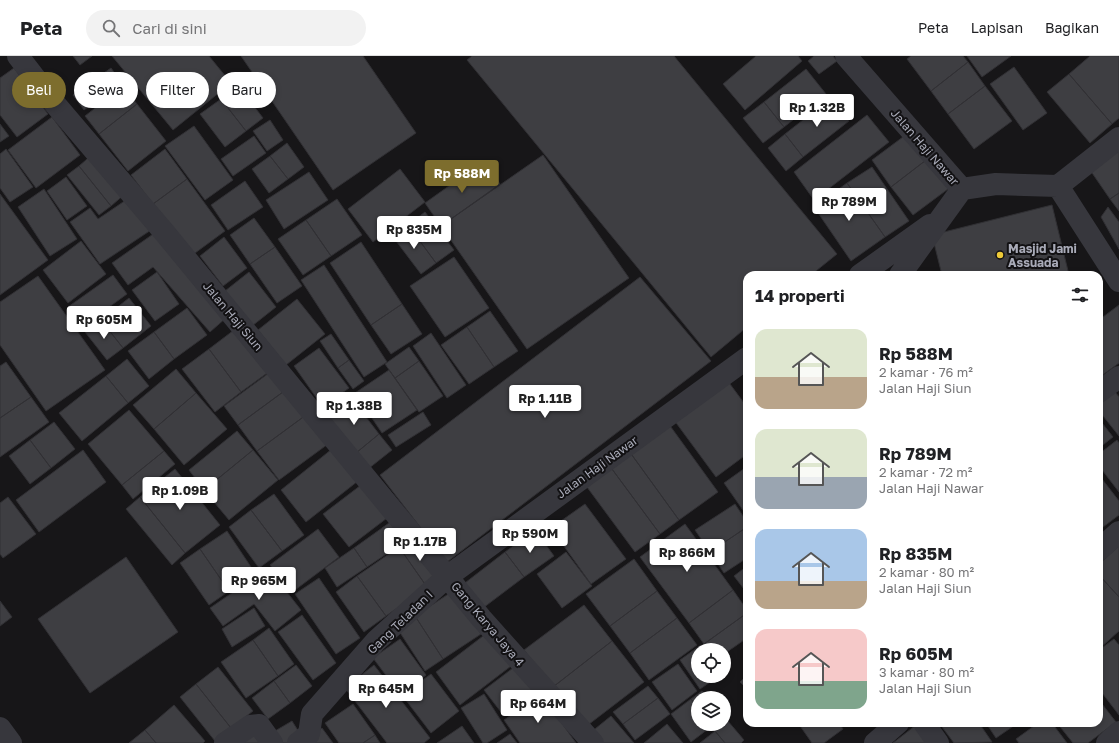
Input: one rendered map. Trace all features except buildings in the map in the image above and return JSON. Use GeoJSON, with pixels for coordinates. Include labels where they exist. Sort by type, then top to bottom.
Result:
{"type":"FeatureCollection","features":[{"type":"Feature","properties":{"kind":"street","name":"Jalan Haji Siun"},"geometry":{"type":"LineString","coordinates":[[18,56],[55,104],[159,226],[448,576]]}},
{"type":"Feature","properties":{"kind":"street","name":"Jalan Haji Nawar"},"geometry":{"type":"LineString","coordinates":[[846,56],[962,189],[996,184],[1058,186]]}},
{"type":"Feature","properties":{"kind":"street"},"geometry":{"type":"LineString","coordinates":[[1119,138],[1058,186],[1119,281]]}},
{"type":"Feature","properties":{"kind":"street"},"geometry":{"type":"LineString","coordinates":[[903,271],[962,189]]}},
{"type":"Feature","properties":{"kind":"street"},"geometry":{"type":"LineString","coordinates":[[866,271],[940,218]]}},
{"type":"Feature","properties":{"kind":"street","name":"Jalan Haji Nawar"},"geometry":{"type":"LineString","coordinates":[[448,576],[743,361]]}},
{"type":"Feature","properties":{"kind":"street"},"geometry":{"type":"LineString","coordinates":[[1103,389],[1119,378]]}},
{"type":"Feature","properties":{"kind":"street"},"geometry":{"type":"LineString","coordinates":[[1103,546],[1119,532]]}},
{"type":"Feature","properties":{"kind":"street","name":"Gang Teladan I"},"geometry":{"type":"LineString","coordinates":[[298,743],[310,734],[312,714],[376,641],[448,576]]}},
{"type":"Feature","properties":{"kind":"street","name":"Gang Karya Jaya 4"},"geometry":{"type":"LineString","coordinates":[[448,576],[481,618],[593,743]]}},
{"type":"Feature","properties":{"kind":"street"},"geometry":{"type":"LineString","coordinates":[[225,743],[250,726],[259,725],[272,743]]}},
{"type":"Feature","properties":{"kind":"street"},"geometry":{"type":"LineString","coordinates":[[875,743],[893,727]]}},
{"type":"Feature","properties":{"kind":"street"},"geometry":{"type":"LineString","coordinates":[[927,727],[938,743]]}},
{"type":"Feature","properties":{"kind":"street"},"geometry":{"type":"LineString","coordinates":[[0,728],[11,743]]}},
{"type":"Feature","properties":{"kind":"street"},"geometry":{"type":"LineString","coordinates":[[1107,743],[1119,732]]}},
{"type":"Feature","properties":{"kind":"place","name":"Masjid Jami Assuada"},"geometry":{"type":"Point","coordinates":[1000,255]}}]}
